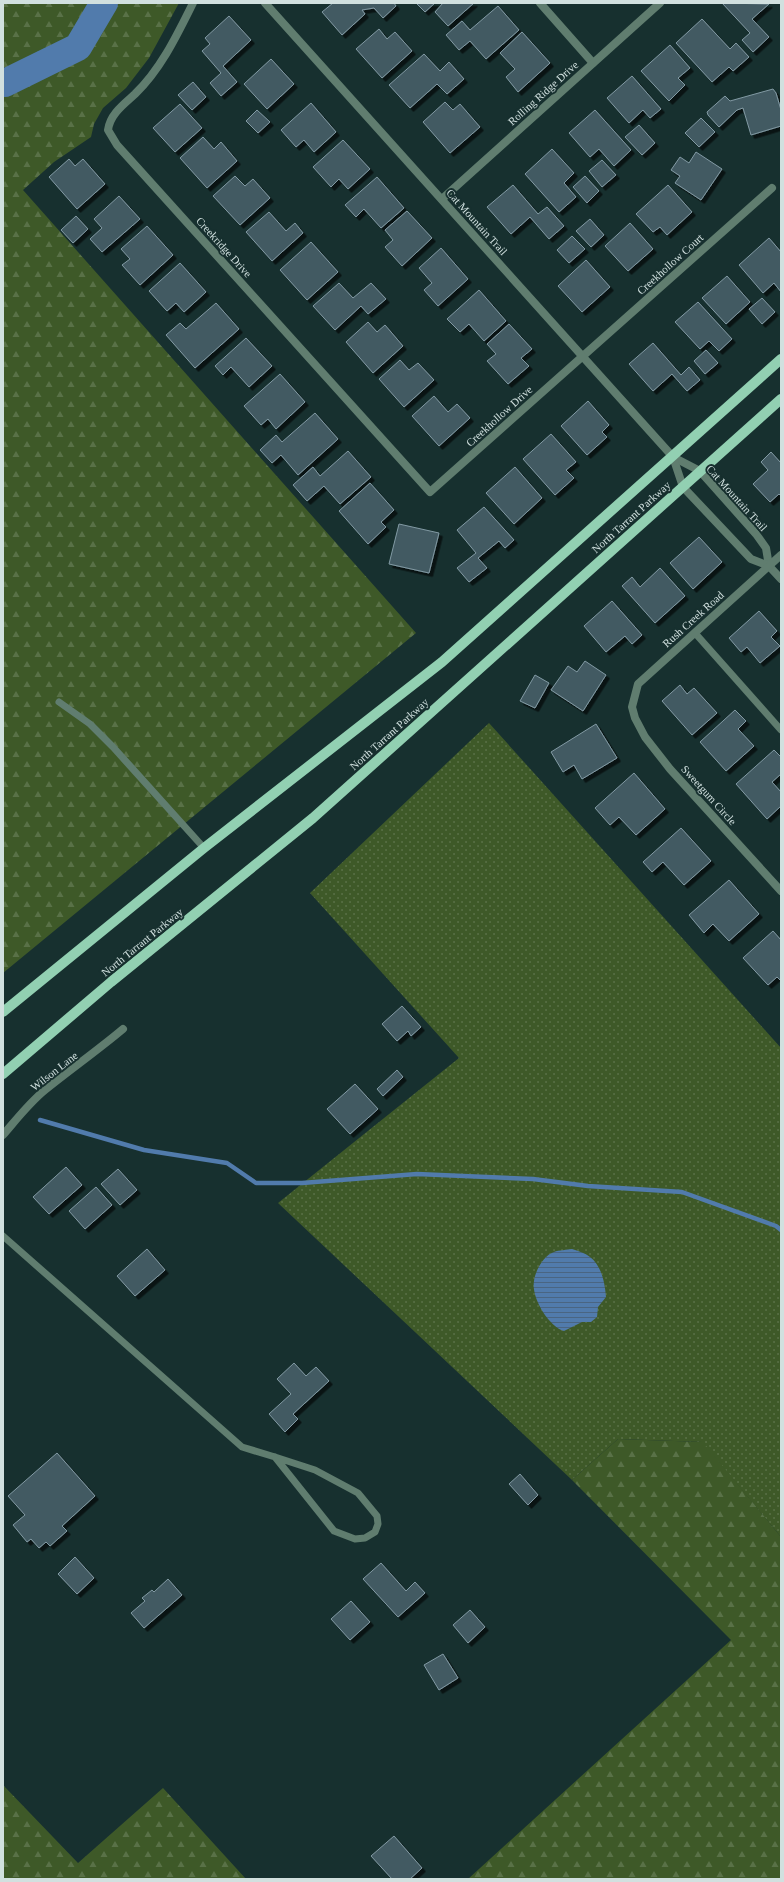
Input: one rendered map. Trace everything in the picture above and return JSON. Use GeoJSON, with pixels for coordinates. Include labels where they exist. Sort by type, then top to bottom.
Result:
{"type":"FeatureCollection","features":[{"type":"Feature","properties":{"kind":"main road","name":"North Tarrant Parkway"},"geometry":{"type":"LineString","coordinates":[[3,1012],[204,848],[442,662],[781,359]]}},
{"type":"Feature","properties":{"kind":"main road","name":"North Tarrant Parkway"},"geometry":{"type":"LineString","coordinates":[[3,1074],[111,982],[313,818],[781,399]]}},
{"type":"Feature","properties":{"kind":"street","name":"Creekridge Drive"},"geometry":{"type":"LineString","coordinates":[[193,3],[158,68],[139,90],[118,110],[109,122],[108,130],[117,145],[430,492]]}},
{"type":"Feature","properties":{"kind":"street","name":"Cat Mountain Trail"},"geometry":{"type":"LineString","coordinates":[[265,3],[673,457],[700,471],[756,534],[766,548],[769,566]]}},
{"type":"Feature","properties":{"kind":"street"},"geometry":{"type":"LineString","coordinates":[[540,3],[593,63]]}},
{"type":"Feature","properties":{"kind":"street","name":"Rolling Ridge Drive"},"geometry":{"type":"LineString","coordinates":[[442,199],[660,3]]}},
{"type":"Feature","properties":{"kind":"street","name":"Creekhollow Court"},"geometry":{"type":"LineString","coordinates":[[582,356],[772,188]]}},
{"type":"Feature","properties":{"kind":"street","name":"Creekhollow Drive"},"geometry":{"type":"LineString","coordinates":[[430,492],[582,356]]}},
{"type":"Feature","properties":{"kind":"street","name":"Cat Mountain Trail"},"geometry":{"type":"LineString","coordinates":[[673,457],[683,487],[751,559],[769,566],[781,579]]}},
{"type":"Feature","properties":{"kind":"street","name":"Rush Creek Road"},"geometry":{"type":"LineString","coordinates":[[632,707],[638,684],[781,555]]}},
{"type":"Feature","properties":{"kind":"street","name":"Sweetgum Circle"},"geometry":{"type":"LineString","coordinates":[[632,707],[635,718],[644,737],[670,769],[781,891]]}},
{"type":"Feature","properties":{"kind":"street","name":"Wilson Lane"},"geometry":{"type":"LineString","coordinates":[[3,1135],[23,1111],[44,1090],[123,1029]]}},
{"type":"Feature","properties":{"kind":"lane"},"geometry":{"type":"LineString","coordinates":[[695,633],[781,730]]}},
{"type":"Feature","properties":{"kind":"lane"},"geometry":{"type":"LineString","coordinates":[[59,702],[90,724],[113,747],[204,848]]}},
{"type":"Feature","properties":{"kind":"lane"},"geometry":{"type":"LineString","coordinates":[[3,1236],[242,1446],[315,1470],[358,1493],[376,1516],[378,1524],[375,1532],[365,1538],[355,1539],[334,1530],[275,1457]]}},
{"type":"Feature","properties":{"kind":"green space"},"geometry":{"type":"Polygon","coordinates":[[[3,3],[179,3],[149,58],[126,88],[103,108],[94,124],[91,137],[54,162],[23,190],[416,633],[3,973],[3,3]]]}},
{"type":"Feature","properties":{"kind":"green space"},"geometry":{"type":"Polygon","coordinates":[[[489,723],[781,1048],[781,1537],[702,1442],[618,1439],[572,1480],[278,1203],[459,1058],[310,893],[489,723]]]}},
{"type":"Feature","properties":{"kind":"green space"},"geometry":{"type":"Polygon","coordinates":[[[618,1439],[703,1442],[781,1537],[781,1879],[468,1879],[731,1640],[572,1480],[618,1439]]]}},
{"type":"Feature","properties":{"kind":"green space"},"geometry":{"type":"Polygon","coordinates":[[[3,1785],[78,1863],[163,1788],[246,1879],[3,1879],[3,1785]]]}},
{"type":"Feature","properties":{"kind":"water"},"geometry":{"type":"Polygon","coordinates":[[[572,1249],[588,1256],[597,1265],[604,1281],[606,1297],[598,1307],[597,1317],[591,1322],[582,1322],[564,1331],[552,1323],[542,1310],[535,1295],[534,1281],[538,1268],[547,1256],[556,1251],[572,1249]]]}},
{"type":"Feature","properties":{"kind":"building"},"geometry":{"type":"Polygon","coordinates":[[[333,3],[394,3],[396,6],[383,18],[374,8],[362,10],[365,14],[342,35],[322,12],[333,3]]]}},
{"type":"Feature","properties":{"kind":"building"},"geometry":{"type":"Polygon","coordinates":[[[416,3],[435,3],[425,12],[416,3]]]}},
{"type":"Feature","properties":{"kind":"building"},"geometry":{"type":"Polygon","coordinates":[[[443,3],[474,3],[448,26],[435,12],[443,3]]]}},
{"type":"Feature","properties":{"kind":"building"},"geometry":{"type":"Polygon","coordinates":[[[722,3],[769,4],[752,19],[769,37],[753,52],[742,40],[750,33],[722,3]]]}},
{"type":"Feature","properties":{"kind":"building"},"geometry":{"type":"Polygon","coordinates":[[[498,6],[519,30],[486,59],[470,41],[459,50],[446,35],[462,21],[470,30],[498,6]]]}},
{"type":"Feature","properties":{"kind":"building"},"geometry":{"type":"Polygon","coordinates":[[[229,16],[251,40],[223,66],[237,82],[221,96],[210,83],[221,73],[202,51],[210,44],[205,38],[229,16]]]}},
{"type":"Feature","properties":{"kind":"building"},"geometry":{"type":"Polygon","coordinates":[[[702,19],[730,49],[736,43],[749,57],[733,71],[729,67],[712,82],[676,43],[702,19]]]}},
{"type":"Feature","properties":{"kind":"building"},"geometry":{"type":"Polygon","coordinates":[[[379,29],[387,39],[395,32],[412,51],[382,78],[356,49],[379,29]]]}},
{"type":"Feature","properties":{"kind":"building"},"geometry":{"type":"Polygon","coordinates":[[[522,32],[550,63],[518,92],[506,77],[515,69],[500,53],[522,32]]]}},
{"type":"Feature","properties":{"kind":"building"},"geometry":{"type":"Polygon","coordinates":[[[670,45],[690,68],[678,78],[685,85],[669,101],[641,71],[670,45]]]}},
{"type":"Feature","properties":{"kind":"building"},"geometry":{"type":"Polygon","coordinates":[[[424,54],[440,71],[449,62],[464,79],[447,94],[437,84],[410,108],[389,85],[424,54]]]}},
{"type":"Feature","properties":{"kind":"building"},"geometry":{"type":"Polygon","coordinates":[[[271,59],[294,84],[267,109],[244,84],[271,59]]]}},
{"type":"Feature","properties":{"kind":"building"},"geometry":{"type":"Polygon","coordinates":[[[632,76],[661,109],[650,118],[643,110],[629,123],[607,98],[632,76]]]}},
{"type":"Feature","properties":{"kind":"building"},"geometry":{"type":"Polygon","coordinates":[[[193,82],[206,97],[192,110],[178,95],[193,82]]]}},
{"type":"Feature","properties":{"kind":"building"},"geometry":{"type":"Polygon","coordinates":[[[773,89],[776,93],[781,110],[781,126],[751,135],[743,108],[737,110],[719,127],[708,115],[707,112],[725,96],[730,101],[773,89]]]}},
{"type":"Feature","properties":{"kind":"building"},"geometry":{"type":"Polygon","coordinates":[[[445,102],[453,110],[460,104],[480,127],[450,153],[423,122],[445,102]]]}},
{"type":"Feature","properties":{"kind":"building"},"geometry":{"type":"Polygon","coordinates":[[[311,103],[336,132],[314,152],[304,140],[296,147],[281,130],[311,103]]]}},
{"type":"Feature","properties":{"kind":"building"},"geometry":{"type":"Polygon","coordinates":[[[180,104],[202,128],[175,152],[153,128],[180,104]]]}},
{"type":"Feature","properties":{"kind":"building"},"geometry":{"type":"Polygon","coordinates":[[[257,110],[270,122],[258,133],[246,121],[257,110]]]}},
{"type":"Feature","properties":{"kind":"building"},"geometry":{"type":"Polygon","coordinates":[[[595,110],[631,150],[614,166],[599,149],[590,157],[569,133],[595,110]]]}},
{"type":"Feature","properties":{"kind":"building"},"geometry":{"type":"Polygon","coordinates":[[[701,118],[715,132],[699,147],[685,133],[701,118]]]}},
{"type":"Feature","properties":{"kind":"building"},"geometry":{"type":"Polygon","coordinates":[[[639,125],[655,143],[642,155],[625,137],[639,125]]]}},
{"type":"Feature","properties":{"kind":"building"},"geometry":{"type":"Polygon","coordinates":[[[203,137],[214,149],[221,142],[237,161],[207,188],[180,158],[203,137]]]}},
{"type":"Feature","properties":{"kind":"building"},"geometry":{"type":"Polygon","coordinates":[[[343,140],[370,169],[348,189],[339,179],[331,187],[313,167],[343,140]]]}},
{"type":"Feature","properties":{"kind":"building"},"geometry":{"type":"Polygon","coordinates":[[[552,149],[574,173],[564,183],[576,197],[559,212],[525,174],[552,149]]]}},
{"type":"Feature","properties":{"kind":"building"},"geometry":{"type":"Polygon","coordinates":[[[696,152],[722,169],[701,200],[675,183],[680,176],[671,170],[680,157],[689,163],[696,152]]]}},
{"type":"Feature","properties":{"kind":"building"},"geometry":{"type":"Polygon","coordinates":[[[69,159],[75,166],[83,159],[105,184],[77,209],[49,177],[69,159]]]}},
{"type":"Feature","properties":{"kind":"building"},"geometry":{"type":"Polygon","coordinates":[[[602,160],[616,175],[602,187],[589,171],[602,160]]]}},
{"type":"Feature","properties":{"kind":"building"},"geometry":{"type":"Polygon","coordinates":[[[235,176],[245,186],[253,179],[270,198],[240,225],[213,196],[235,176]]]}},
{"type":"Feature","properties":{"kind":"building"},"geometry":{"type":"Polygon","coordinates":[[[585,176],[599,191],[587,203],[573,187],[585,176]]]}},
{"type":"Feature","properties":{"kind":"building"},"geometry":{"type":"Polygon","coordinates":[[[377,177],[404,208],[381,228],[364,209],[356,217],[345,205],[377,177]]]}},
{"type":"Feature","properties":{"kind":"building"},"geometry":{"type":"Polygon","coordinates":[[[513,185],[538,214],[547,207],[564,226],[549,239],[530,217],[511,234],[487,207],[513,185]]]}},
{"type":"Feature","properties":{"kind":"building"},"geometry":{"type":"Polygon","coordinates":[[[668,185],[692,212],[667,235],[660,227],[653,232],[636,214],[668,185]]]}},
{"type":"Feature","properties":{"kind":"building"},"geometry":{"type":"Polygon","coordinates":[[[119,196],[140,219],[102,252],[90,239],[102,228],[94,219],[119,196]]]}},
{"type":"Feature","properties":{"kind":"building"},"geometry":{"type":"Polygon","coordinates":[[[407,211],[432,238],[402,266],[385,247],[393,240],[385,230],[407,211]]]}},
{"type":"Feature","properties":{"kind":"building"},"geometry":{"type":"Polygon","coordinates":[[[269,212],[286,231],[295,223],[303,233],[272,261],[246,232],[269,212]]]}},
{"type":"Feature","properties":{"kind":"building"},"geometry":{"type":"Polygon","coordinates":[[[76,216],[88,229],[73,243],[61,230],[76,216]]]}},
{"type":"Feature","properties":{"kind":"building"},"geometry":{"type":"Polygon","coordinates":[[[590,219],[604,235],[591,247],[576,231],[590,219]]]}},
{"type":"Feature","properties":{"kind":"building"},"geometry":{"type":"Polygon","coordinates":[[[630,223],[653,249],[628,271],[605,246],[630,223]]]}},
{"type":"Feature","properties":{"kind":"building"},"geometry":{"type":"Polygon","coordinates":[[[147,226],[173,255],[140,285],[122,265],[130,259],[121,249],[147,226]]]}},
{"type":"Feature","properties":{"kind":"building"},"geometry":{"type":"Polygon","coordinates":[[[572,236],[585,249],[569,263],[557,250],[572,236]]]}},
{"type":"Feature","properties":{"kind":"building"},"geometry":{"type":"Polygon","coordinates":[[[769,238],[781,252],[781,292],[774,283],[763,293],[739,265],[769,238]]]}},
{"type":"Feature","properties":{"kind":"building"},"geometry":{"type":"Polygon","coordinates":[[[311,242],[338,272],[307,300],[280,270],[311,242]]]}},
{"type":"Feature","properties":{"kind":"building"},"geometry":{"type":"Polygon","coordinates":[[[441,248],[468,279],[438,306],[424,290],[432,283],[419,268],[441,248]]]}},
{"type":"Feature","properties":{"kind":"building"},"geometry":{"type":"Polygon","coordinates":[[[586,260],[610,287],[582,312],[558,286],[586,260]]]}},
{"type":"Feature","properties":{"kind":"building"},"geometry":{"type":"Polygon","coordinates":[[[180,263],[206,292],[184,312],[176,303],[167,311],[149,291],[180,263]]]}},
{"type":"Feature","properties":{"kind":"building"},"geometry":{"type":"Polygon","coordinates":[[[727,276],[750,302],[726,324],[702,298],[727,276]]]}},
{"type":"Feature","properties":{"kind":"building"},"geometry":{"type":"Polygon","coordinates":[[[339,283],[353,298],[371,283],[386,299],[368,314],[361,306],[335,330],[313,306],[339,283]]]}},
{"type":"Feature","properties":{"kind":"building"},"geometry":{"type":"Polygon","coordinates":[[[479,290],[506,321],[484,341],[469,324],[460,332],[447,319],[479,290]]]}},
{"type":"Feature","properties":{"kind":"building"},"geometry":{"type":"Polygon","coordinates":[[[762,298],[775,312],[762,324],[749,309],[762,298]]]}},
{"type":"Feature","properties":{"kind":"building"},"geometry":{"type":"Polygon","coordinates":[[[698,302],[732,339],[719,351],[709,341],[700,349],[675,322],[698,302]]]}},
{"type":"Feature","properties":{"kind":"building"},"geometry":{"type":"Polygon","coordinates":[[[216,303],[239,329],[195,368],[166,335],[180,323],[186,329],[216,303]]]}},
{"type":"Feature","properties":{"kind":"building"},"geometry":{"type":"Polygon","coordinates":[[[368,322],[377,332],[385,325],[403,346],[373,373],[346,342],[368,322]]]}},
{"type":"Feature","properties":{"kind":"building"},"geometry":{"type":"Polygon","coordinates":[[[509,324],[532,349],[521,358],[529,366],[508,384],[487,361],[496,354],[487,344],[509,324]]]}},
{"type":"Feature","properties":{"kind":"building"},"geometry":{"type":"Polygon","coordinates":[[[246,338],[272,366],[249,387],[231,367],[223,375],[215,366],[246,338]]]}},
{"type":"Feature","properties":{"kind":"building"},"geometry":{"type":"Polygon","coordinates":[[[653,343],[681,375],[689,367],[700,380],[687,391],[672,374],[653,391],[629,364],[653,343]]]}},
{"type":"Feature","properties":{"kind":"building"},"geometry":{"type":"Polygon","coordinates":[[[706,350],[718,363],[705,374],[694,361],[706,350]]]}},
{"type":"Feature","properties":{"kind":"building"},"geometry":{"type":"Polygon","coordinates":[[[400,360],[409,370],[418,363],[434,380],[404,407],[379,379],[400,360]]]}},
{"type":"Feature","properties":{"kind":"building"},"geometry":{"type":"Polygon","coordinates":[[[280,374],[305,402],[276,429],[268,419],[261,425],[244,406],[280,374]]]}},
{"type":"Feature","properties":{"kind":"building"},"geometry":{"type":"Polygon","coordinates":[[[434,396],[448,412],[457,404],[470,418],[439,446],[412,416],[434,396]]]}},
{"type":"Feature","properties":{"kind":"building"},"geometry":{"type":"Polygon","coordinates":[[[588,401],[609,425],[602,432],[607,437],[587,455],[561,426],[588,401]]]}},
{"type":"Feature","properties":{"kind":"building"},"geometry":{"type":"Polygon","coordinates":[[[315,413],[338,439],[298,475],[281,455],[272,463],[260,450],[276,435],[282,442],[315,413]]]}},
{"type":"Feature","properties":{"kind":"building"},"geometry":{"type":"Polygon","coordinates":[[[551,434],[576,462],[566,470],[574,478],[555,495],[523,459],[551,434]]]}},
{"type":"Feature","properties":{"kind":"building"},"geometry":{"type":"Polygon","coordinates":[[[348,451],[371,477],[340,504],[324,486],[307,501],[293,485],[313,467],[320,476],[348,451]]]}},
{"type":"Feature","properties":{"kind":"building"},"geometry":{"type":"Polygon","coordinates":[[[771,452],[781,463],[781,496],[779,494],[770,502],[753,484],[768,470],[761,462],[771,452]]]}},
{"type":"Feature","properties":{"kind":"building"},"geometry":{"type":"Polygon","coordinates":[[[515,467],[542,498],[514,524],[486,493],[515,467]]]}},
{"type":"Feature","properties":{"kind":"building"},"geometry":{"type":"Polygon","coordinates":[[[370,483],[394,510],[381,522],[386,527],[368,544],[339,511],[370,483]]]}},
{"type":"Feature","properties":{"kind":"building"},"geometry":{"type":"Polygon","coordinates":[[[484,507],[514,540],[505,548],[499,541],[478,558],[487,568],[469,582],[457,568],[476,553],[457,530],[484,507]]]}},
{"type":"Feature","properties":{"kind":"building"},"geometry":{"type":"Polygon","coordinates":[[[399,524],[439,533],[429,573],[389,564],[399,524]]]}},
{"type":"Feature","properties":{"kind":"building"},"geometry":{"type":"Polygon","coordinates":[[[699,537],[722,562],[693,589],[670,563],[699,537]]]}},
{"type":"Feature","properties":{"kind":"building"},"geometry":{"type":"Polygon","coordinates":[[[660,568],[685,596],[655,623],[622,586],[632,577],[640,587],[660,568]]]}},
{"type":"Feature","properties":{"kind":"building"},"geometry":{"type":"Polygon","coordinates":[[[612,601],[642,635],[632,644],[625,636],[606,652],[584,626],[612,601]]]}},
{"type":"Feature","properties":{"kind":"building"},"geometry":{"type":"Polygon","coordinates":[[[759,611],[777,631],[771,637],[780,646],[760,663],[747,647],[741,652],[729,638],[759,611]]]}},
{"type":"Feature","properties":{"kind":"building"},"geometry":{"type":"Polygon","coordinates":[[[585,661],[606,675],[583,711],[551,690],[568,666],[577,672],[585,661]]]}},
{"type":"Feature","properties":{"kind":"building"},"geometry":{"type":"Polygon","coordinates":[[[535,675],[549,683],[535,708],[520,701],[535,675]]]}},
{"type":"Feature","properties":{"kind":"building"},"geometry":{"type":"Polygon","coordinates":[[[680,685],[687,694],[694,688],[717,713],[692,735],[662,701],[680,685]]]}},
{"type":"Feature","properties":{"kind":"building"},"geometry":{"type":"Polygon","coordinates":[[[735,710],[746,721],[738,729],[754,746],[726,771],[700,742],[735,710]]]}},
{"type":"Feature","properties":{"kind":"building"},"geometry":{"type":"Polygon","coordinates":[[[596,724],[617,758],[582,779],[574,765],[563,772],[551,752],[596,724]]]}},
{"type":"Feature","properties":{"kind":"building"},"geometry":{"type":"Polygon","coordinates":[[[774,750],[781,757],[781,774],[772,782],[781,792],[781,806],[767,819],[736,784],[774,750]]]}},
{"type":"Feature","properties":{"kind":"building"},"geometry":{"type":"Polygon","coordinates":[[[634,773],[665,809],[636,835],[619,817],[610,825],[595,808],[634,773]]]}},
{"type":"Feature","properties":{"kind":"building"},"geometry":{"type":"Polygon","coordinates":[[[681,828],[711,861],[684,885],[663,862],[652,872],[643,862],[681,828]]]}},
{"type":"Feature","properties":{"kind":"building"},"geometry":{"type":"Polygon","coordinates":[[[729,880],[759,914],[729,941],[713,924],[704,933],[689,915],[729,880]]]}},
{"type":"Feature","properties":{"kind":"building"},"geometry":{"type":"Polygon","coordinates":[[[773,931],[781,940],[781,981],[777,977],[768,985],[743,958],[773,931]]]}},
{"type":"Feature","properties":{"kind":"building"},"geometry":{"type":"Polygon","coordinates":[[[402,1006],[421,1027],[411,1036],[408,1031],[397,1041],[382,1024],[402,1006]]]}},
{"type":"Feature","properties":{"kind":"building"},"geometry":{"type":"Polygon","coordinates":[[[397,1070],[403,1077],[383,1096],[377,1089],[397,1070]]]}},
{"type":"Feature","properties":{"kind":"building"},"geometry":{"type":"Polygon","coordinates":[[[355,1084],[378,1109],[350,1134],[327,1109],[355,1084]]]}},
{"type":"Feature","properties":{"kind":"building"},"geometry":{"type":"Polygon","coordinates":[[[66,1167],[82,1185],[49,1214],[33,1197],[66,1167]]]}},
{"type":"Feature","properties":{"kind":"building"},"geometry":{"type":"Polygon","coordinates":[[[118,1169],[137,1190],[120,1205],[101,1184],[118,1169]]]}},
{"type":"Feature","properties":{"kind":"building"},"geometry":{"type":"Polygon","coordinates":[[[96,1187],[112,1205],[85,1229],[69,1211],[96,1187]]]}},
{"type":"Feature","properties":{"kind":"building"},"geometry":{"type":"Polygon","coordinates":[[[147,1249],[165,1270],[135,1296],[117,1276],[147,1249]]]}},
{"type":"Feature","properties":{"kind":"building"},"geometry":{"type":"Polygon","coordinates":[[[294,1363],[306,1376],[316,1367],[329,1381],[293,1414],[298,1419],[285,1432],[269,1414],[291,1394],[277,1379],[294,1363]]]}},
{"type":"Feature","properties":{"kind":"building"},"geometry":{"type":"Polygon","coordinates":[[[57,1453],[95,1496],[62,1526],[67,1531],[50,1546],[46,1542],[39,1548],[31,1539],[27,1542],[13,1525],[25,1515],[8,1496],[57,1453]]]}},
{"type":"Feature","properties":{"kind":"building"},"geometry":{"type":"Polygon","coordinates":[[[520,1474],[538,1495],[528,1505],[509,1484],[520,1474]]]}},
{"type":"Feature","properties":{"kind":"building"},"geometry":{"type":"Polygon","coordinates":[[[75,1557],[94,1578],[77,1594],[58,1574],[75,1557]]]}},
{"type":"Feature","properties":{"kind":"building"},"geometry":{"type":"Polygon","coordinates":[[[381,1563],[406,1591],[415,1582],[425,1593],[398,1617],[363,1579],[381,1563]]]}},
{"type":"Feature","properties":{"kind":"building"},"geometry":{"type":"Polygon","coordinates":[[[168,1579],[182,1595],[144,1628],[131,1613],[145,1601],[142,1598],[152,1590],[154,1592],[168,1579]]]}},
{"type":"Feature","properties":{"kind":"building"},"geometry":{"type":"Polygon","coordinates":[[[351,1601],[370,1622],[350,1640],[331,1619],[351,1601]]]}},
{"type":"Feature","properties":{"kind":"building"},"geometry":{"type":"Polygon","coordinates":[[[470,1610],[485,1627],[468,1643],[453,1625],[470,1610]]]}},
{"type":"Feature","properties":{"kind":"building"},"geometry":{"type":"Polygon","coordinates":[[[443,1654],[458,1678],[439,1690],[424,1665],[443,1654]]]}},
{"type":"Feature","properties":{"kind":"building"},"geometry":{"type":"Polygon","coordinates":[[[394,1836],[422,1868],[410,1879],[392,1879],[371,1856],[394,1836]]]}},
{"type":"Feature","properties":{"kind":"waterway"},"geometry":{"type":"LineString","coordinates":[[3,82],[5,83],[78,47],[104,3]]}},
{"type":"Feature","properties":{"kind":"waterway"},"geometry":{"type":"LineString","coordinates":[[40,1120],[144,1150],[227,1163],[256,1183],[302,1183],[417,1174],[533,1179],[588,1186],[682,1192],[776,1226],[781,1230]]}}]}
